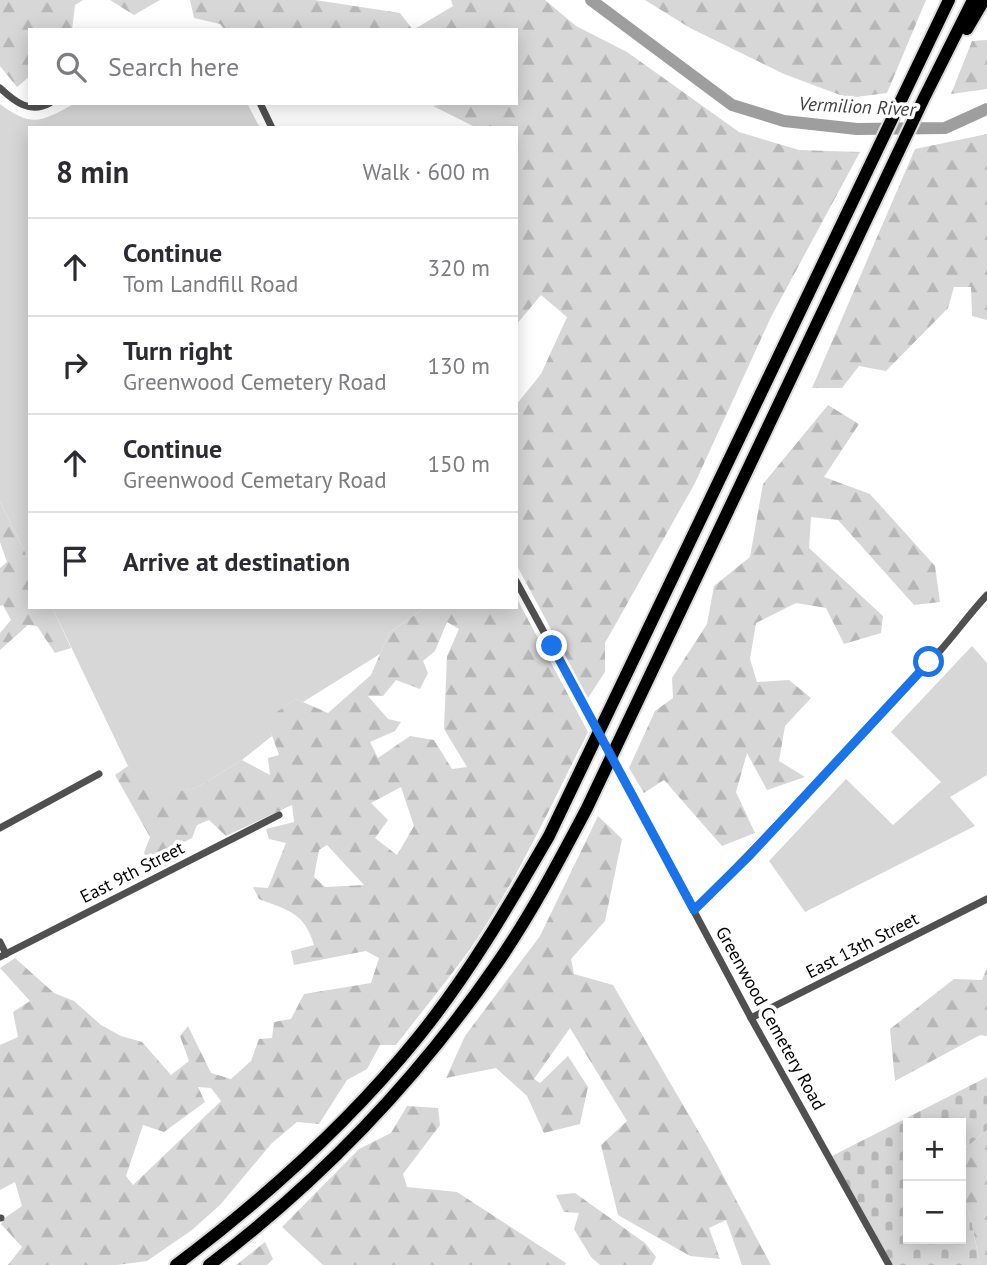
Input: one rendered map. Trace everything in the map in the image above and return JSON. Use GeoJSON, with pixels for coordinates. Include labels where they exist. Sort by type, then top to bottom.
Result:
{"type":"FeatureCollection","features":[{"type":"Feature","properties":{"kind":"highway"},"geometry":{"type":"LineString","coordinates":[[176,1265],[228,1226],[287,1175],[349,1115],[418,1037],[498,924],[550,836],[946,0]]}},
{"type":"Feature","properties":{"kind":"highway"},"geometry":{"type":"LineString","coordinates":[[964,28],[973,0]]}},
{"type":"Feature","properties":{"kind":"highway"},"geometry":{"type":"LineString","coordinates":[[209,1265],[254,1231],[320,1173],[380,1112],[444,1037],[495,967],[544,889],[587,808],[924,98],[964,28],[984,0]]}},
{"type":"Feature","properties":{"kind":"street"},"geometry":{"type":"LineString","coordinates":[[0,88],[19,105],[40,108],[46,105]]}},
{"type":"Feature","properties":{"kind":"street"},"geometry":{"type":"LineString","coordinates":[[261,105],[271,126]]}},
{"type":"Feature","properties":{"kind":"street","name":"Greenwood Cemetery Road"},"geometry":{"type":"LineString","coordinates":[[518,585],[751,1018],[889,1265]]}},
{"type":"Feature","properties":{"kind":"street"},"geometry":{"type":"LineString","coordinates":[[694,910],[750,855],[927,664],[987,595]]}},
{"type":"Feature","properties":{"kind":"street"},"geometry":{"type":"LineString","coordinates":[[0,828],[99,774]]}},
{"type":"Feature","properties":{"kind":"street","name":"East 9th Street"},"geometry":{"type":"LineString","coordinates":[[3,956],[279,815]]}},
{"type":"Feature","properties":{"kind":"street","name":"East 13th Street"},"geometry":{"type":"LineString","coordinates":[[751,1018],[987,899]]}},
{"type":"Feature","properties":{"kind":"street"},"geometry":{"type":"LineString","coordinates":[[0,942],[3,956]]}},
{"type":"Feature","properties":{"kind":"green space"},"geometry":{"type":"Polygon","coordinates":[[[0,0],[83,0],[75,5],[72,28],[28,28],[28,78],[17,87],[0,66],[0,0]]]}},
{"type":"Feature","properties":{"kind":"green space"},"geometry":{"type":"Polygon","coordinates":[[[110,0],[160,0],[134,15],[110,0]]]}},
{"type":"Feature","properties":{"kind":"green space"},"geometry":{"type":"Polygon","coordinates":[[[190,0],[315,0],[400,13],[411,28],[223,28],[220,24],[194,18],[190,0]]]}},
{"type":"Feature","properties":{"kind":"green space"},"geometry":{"type":"Polygon","coordinates":[[[451,0],[545,0],[576,26],[627,52],[739,132],[799,150],[860,152],[771,317],[695,483],[605,643],[605,672],[588,698],[518,568],[518,403],[541,374],[567,317],[541,295],[518,323],[518,126],[473,126],[433,106],[518,105],[518,28],[416,28],[453,6],[451,0]]]}},
{"type":"Feature","properties":{"kind":"green space"},"geometry":{"type":"Polygon","coordinates":[[[645,0],[926,0],[887,93],[848,98],[784,74],[690,28],[645,0]]]}},
{"type":"Feature","properties":{"kind":"green space"},"geometry":{"type":"Polygon","coordinates":[[[987,40],[987,89],[951,94],[972,41],[987,40]]]}},
{"type":"Feature","properties":{"kind":"green space"},"geometry":{"type":"Polygon","coordinates":[[[0,104],[21,117],[30,119],[38,120],[72,105],[248,105],[259,126],[28,126],[28,558],[0,502],[0,104]]]}},
{"type":"Feature","properties":{"kind":"green space"},"geometry":{"type":"Polygon","coordinates":[[[987,134],[987,320],[972,316],[971,287],[954,287],[948,308],[886,371],[859,366],[842,388],[812,388],[915,149],[987,134]]]}},
{"type":"Feature","properties":{"kind":"green space"},"geometry":{"type":"Polygon","coordinates":[[[828,405],[859,424],[824,477],[870,494],[935,566],[940,602],[914,605],[838,520],[811,517],[809,548],[883,616],[881,633],[844,644],[826,608],[796,603],[756,623],[750,659],[757,682],[789,680],[811,698],[785,726],[779,761],[805,777],[767,790],[747,753],[736,792],[755,833],[722,846],[664,780],[644,793],[629,768],[655,711],[673,698],[672,678],[707,624],[714,586],[750,557],[763,484],[828,405]]]}},
{"type":"Feature","properties":{"kind":"green space"},"geometry":{"type":"Polygon","coordinates":[[[0,502],[28,558],[28,609],[53,609],[71,648],[55,653],[37,626],[28,625],[0,650],[0,633],[11,620],[3,605],[0,606],[0,568],[7,562],[0,542],[0,502]]]}},
{"type":"Feature","properties":{"kind":"green space"},"geometry":{"type":"Polygon","coordinates":[[[518,601],[588,732],[508,889],[477,939],[396,1045],[380,1045],[367,1069],[347,1080],[319,1124],[297,1122],[272,1143],[220,1205],[192,1230],[147,1261],[117,1265],[8,1265],[22,1247],[1,1224],[22,1206],[15,1182],[0,1190],[0,1045],[18,1037],[13,1012],[30,1001],[0,968],[15,958],[54,993],[74,1001],[101,1025],[121,1036],[142,1042],[171,1075],[189,1061],[180,1036],[188,1026],[211,1073],[231,1079],[251,1061],[259,1039],[272,1038],[274,1022],[291,1019],[304,994],[371,983],[379,958],[366,951],[294,965],[291,951],[314,945],[310,934],[294,914],[259,899],[253,887],[268,888],[286,843],[269,839],[266,829],[294,822],[292,805],[226,836],[209,820],[197,825],[192,838],[172,848],[175,861],[153,872],[144,853],[150,837],[115,775],[128,766],[148,796],[196,788],[242,760],[270,775],[268,758],[279,755],[266,719],[296,699],[328,713],[371,675],[389,633],[423,609],[518,609],[518,601]],[[447,622],[435,651],[423,661],[428,673],[420,689],[396,680],[383,696],[368,696],[388,719],[401,722],[395,731],[370,742],[378,758],[410,736],[434,740],[452,769],[467,767],[444,729],[447,656],[459,629],[447,622]],[[401,787],[371,803],[388,820],[375,838],[397,855],[414,826],[401,787]],[[327,845],[319,850],[314,877],[325,887],[364,885],[327,845]],[[198,1087],[205,1102],[164,1132],[143,1125],[126,1176],[133,1185],[221,1101],[211,1088],[198,1087]]]}},
{"type":"Feature","properties":{"kind":"green space"},"geometry":{"type":"Polygon","coordinates":[[[53,609],[423,609],[389,633],[380,654],[303,702],[296,699],[267,719],[272,736],[242,760],[196,788],[147,797],[128,766],[53,609]]]}},
{"type":"Feature","properties":{"kind":"green space"},"geometry":{"type":"Polygon","coordinates":[[[972,646],[987,663],[987,775],[950,797],[975,826],[805,912],[769,861],[846,779],[893,825],[941,782],[891,732],[972,646]]]}},
{"type":"Feature","properties":{"kind":"green space"},"geometry":{"type":"Polygon","coordinates":[[[598,816],[622,839],[605,921],[571,959],[574,974],[613,985],[710,1151],[771,1265],[742,1265],[726,1220],[709,1228],[720,1259],[690,1256],[618,1215],[601,1145],[627,1121],[570,1028],[534,1079],[540,1083],[568,1056],[588,1087],[580,1124],[544,1133],[527,1096],[496,1068],[446,1078],[465,1036],[540,936],[598,816]]]}},
{"type":"Feature","properties":{"kind":"green space"},"geometry":{"type":"Polygon","coordinates":[[[987,967],[987,1036],[980,1035],[895,1081],[890,1029],[954,979],[982,980],[987,967]]]}},
{"type":"Feature","properties":{"kind":"green space"},"geometry":{"type":"Polygon","coordinates":[[[987,1077],[987,1130],[966,1148],[966,1118],[907,1118],[987,1077]]]}},
{"type":"Feature","properties":{"kind":"green space"},"geometry":{"type":"Polygon","coordinates":[[[407,1106],[438,1108],[440,1125],[403,1174],[407,1187],[457,1192],[566,1263],[565,1265],[323,1265],[282,1227],[359,1149],[391,1133],[407,1106]]]}},
{"type":"Feature","properties":{"kind":"green space"},"geometry":{"type":"Polygon","coordinates":[[[903,1120],[903,1244],[966,1244],[966,1204],[980,1265],[893,1265],[832,1156],[903,1120]]]}},
{"type":"Feature","properties":{"kind":"green space"},"geometry":{"type":"Polygon","coordinates":[[[987,1130],[987,1265],[980,1265],[966,1204],[966,1148],[987,1130]]]}},
{"type":"Feature","properties":{"kind":"green space"},"geometry":{"type":"Polygon","coordinates":[[[575,1193],[645,1243],[656,1257],[652,1265],[600,1265],[591,1257],[574,1229],[579,1213],[564,1212],[556,1195],[575,1193]]]}},
{"type":"Feature","properties":{"kind":"green space"},"geometry":{"type":"Polygon","coordinates":[[[265,1242],[273,1259],[267,1265],[236,1265],[265,1242]]]}},
{"type":"Feature","properties":{"kind":"waterway","name":"Vermilion River"},"geometry":{"type":"LineString","coordinates":[[591,0],[732,105],[784,121],[857,129],[945,128],[987,109]]}},
{"type":"Feature","properties":{"kind":"route"},"geometry":{"type":"LineString","coordinates":[[552,646],[694,910],[750,855],[929,662]]}}]}
